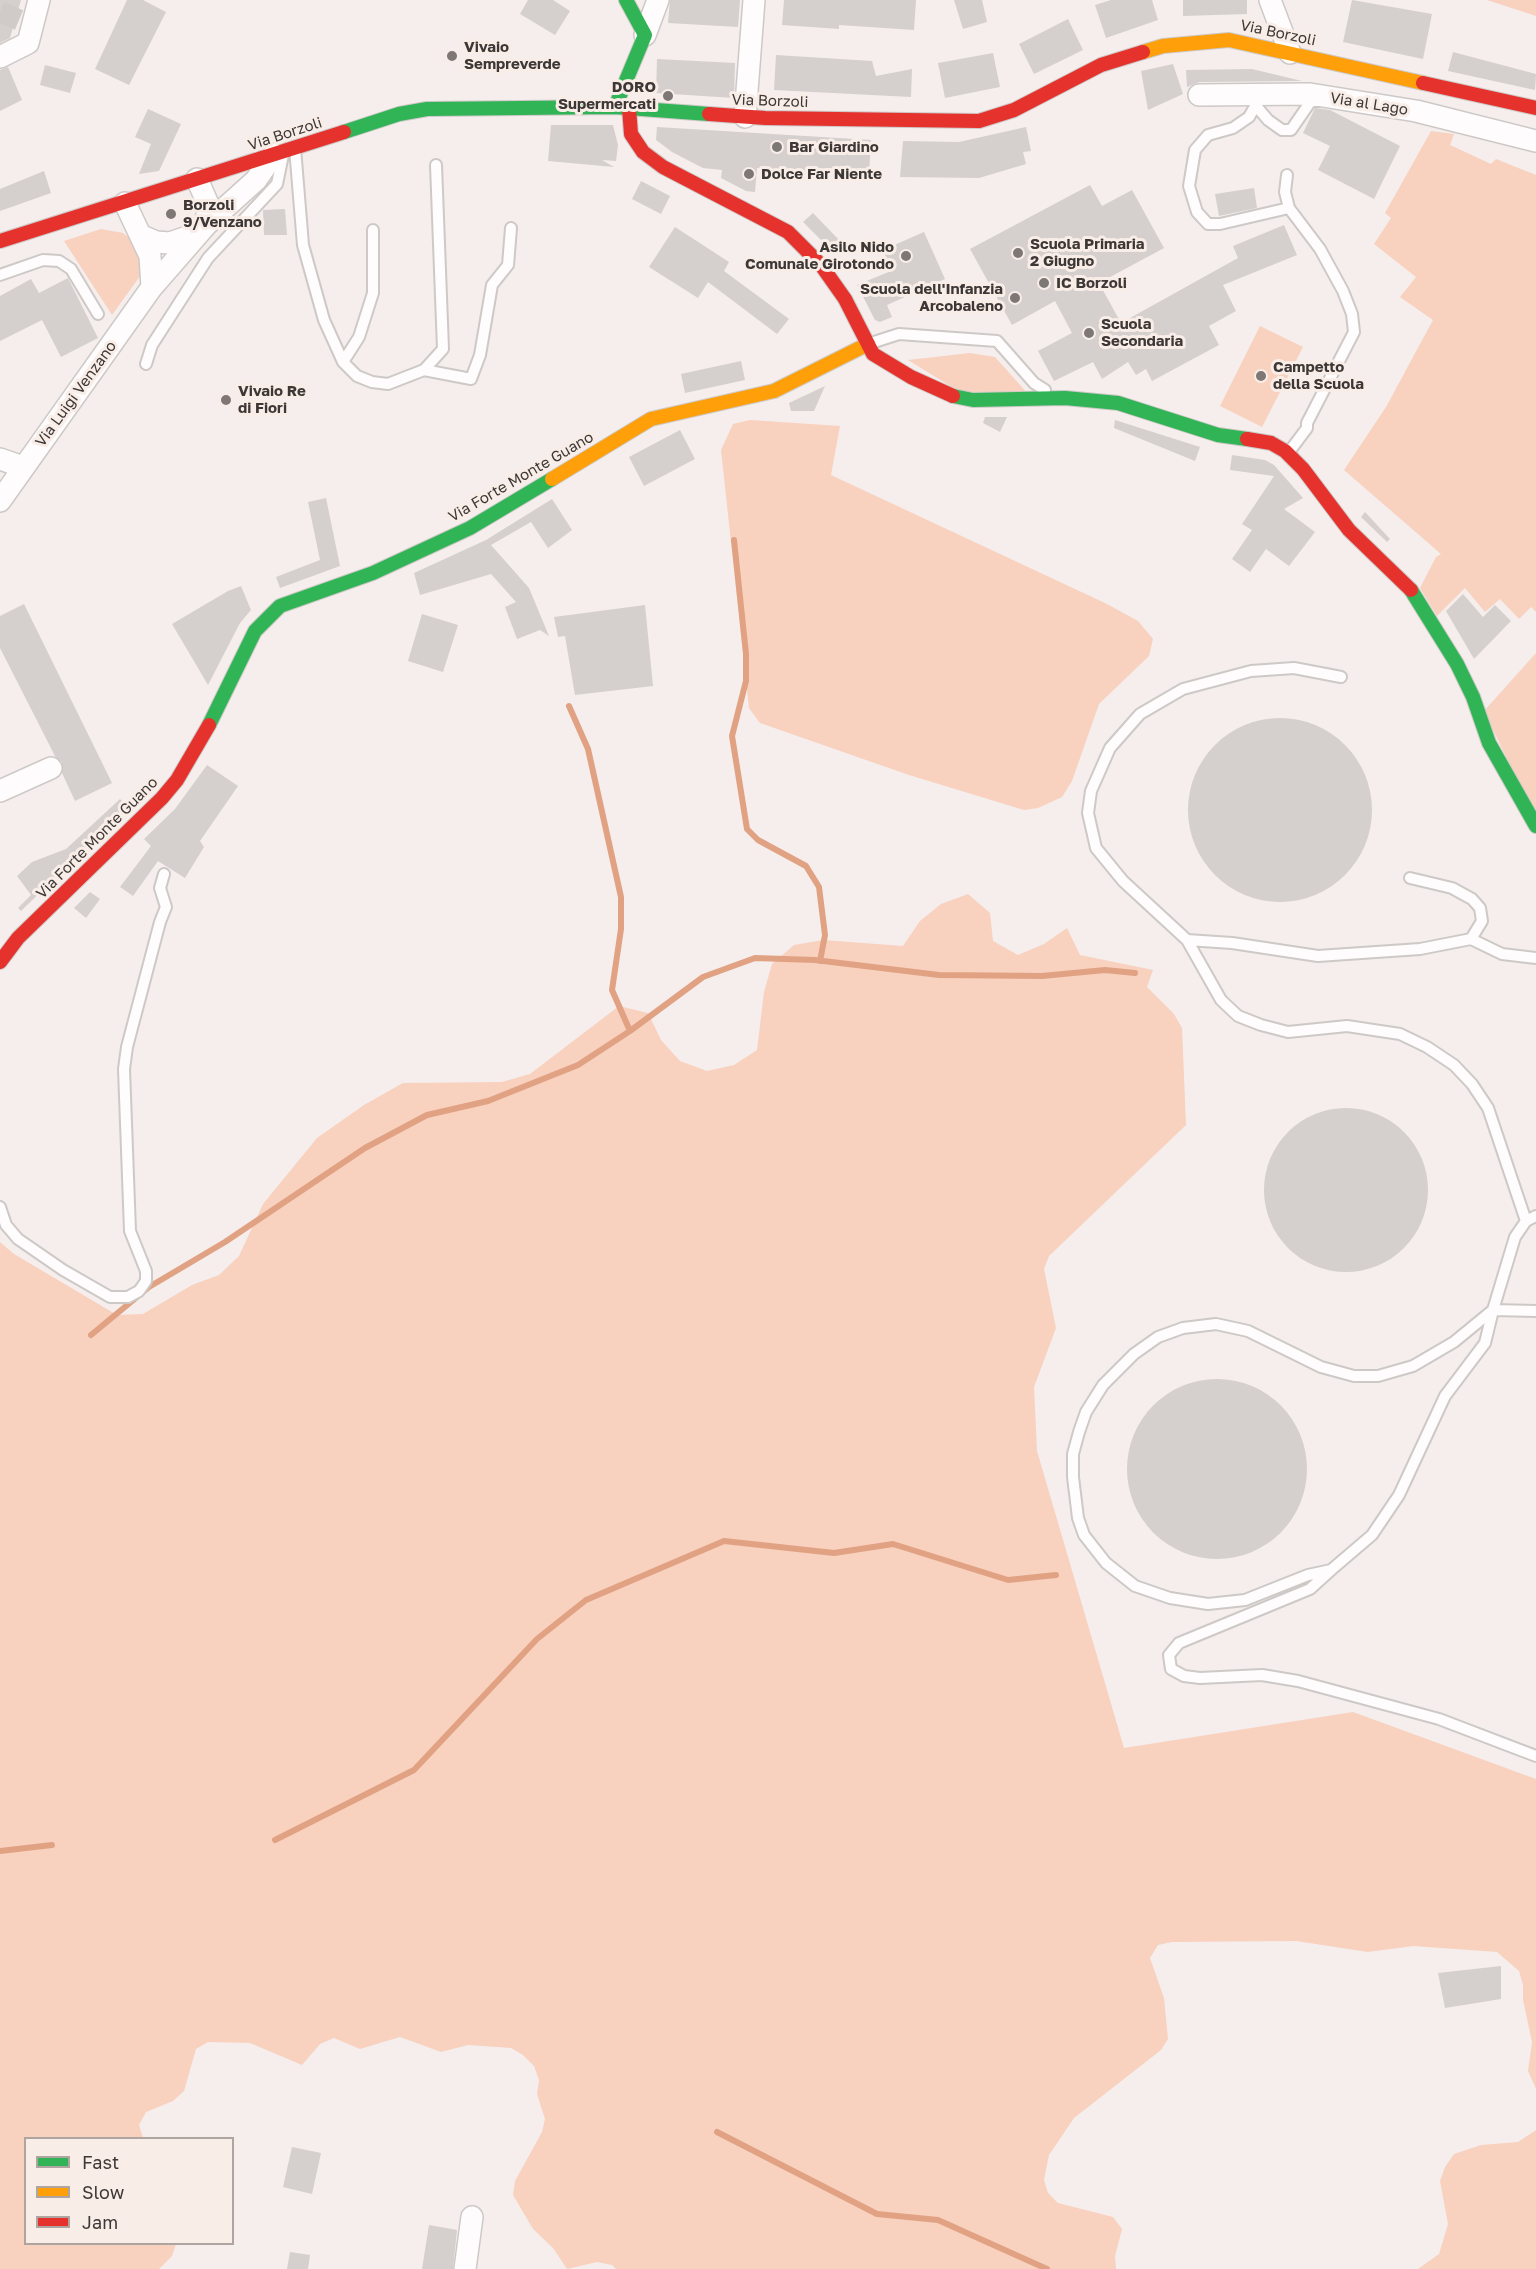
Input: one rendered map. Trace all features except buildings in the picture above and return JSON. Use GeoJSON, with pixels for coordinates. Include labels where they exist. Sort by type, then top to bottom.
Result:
{"type":"FeatureCollection","features":[{"type":"Feature","properties":{"kind":"street"},"geometry":{"type":"LineString","coordinates":[[5,54],[27,43],[39,0]]}},
{"type":"Feature","properties":{"kind":"street"},"geometry":{"type":"LineString","coordinates":[[626,0],[645,35]]}},
{"type":"Feature","properties":{"kind":"street"},"geometry":{"type":"LineString","coordinates":[[658,0],[622,107],[631,134],[638,146],[650,157],[788,232],[827,274],[845,299],[873,354],[945,395],[973,400],[1065,398],[1118,403],[1218,435],[1271,443],[1288,454],[1349,530],[1414,592],[1456,664],[1473,697],[1489,743],[1536,826]]}},
{"type":"Feature","properties":{"kind":"street"},"geometry":{"type":"LineString","coordinates":[[745,117],[754,0]]}},
{"type":"Feature","properties":{"kind":"street"},"geometry":{"type":"LineString","coordinates":[[1270,0],[1290,53]]}},
{"type":"Feature","properties":{"kind":"street"},"geometry":{"type":"LineString","coordinates":[[5,54],[19,20]]}},
{"type":"Feature","properties":{"kind":"street","name":"Via Borzoli"},"geometry":{"type":"LineString","coordinates":[[0,241],[399,114],[427,109],[622,107],[745,117],[979,121],[1014,110],[1101,65],[1163,46],[1229,40],[1536,108]]}},
{"type":"Feature","properties":{"kind":"street","name":"Via al Lago"},"geometry":{"type":"LineString","coordinates":[[1199,95],[1260,100],[1310,94],[1416,111],[1536,141]]}},
{"type":"Feature","properties":{"kind":"street","name":"Via Luigi Venzano"},"geometry":{"type":"LineString","coordinates":[[0,501],[152,287],[206,225],[284,151]]}},
{"type":"Feature","properties":{"kind":"street"},"geometry":{"type":"LineString","coordinates":[[142,236],[156,242],[170,243],[186,239],[206,225],[208,204],[196,179]]}},
{"type":"Feature","properties":{"kind":"street"},"geometry":{"type":"LineString","coordinates":[[124,202],[142,236],[153,267],[152,287]]}},
{"type":"Feature","properties":{"kind":"street","name":"Via Forte Monte Guano"},"geometry":{"type":"LineString","coordinates":[[0,962],[18,938],[162,798],[177,780],[200,743],[255,631],[280,606],[373,573],[471,528],[651,419],[774,391],[868,344]]}},
{"type":"Feature","properties":{"kind":"street"},"geometry":{"type":"LineString","coordinates":[[0,459],[23,467]]}},
{"type":"Feature","properties":{"kind":"street"},"geometry":{"type":"LineString","coordinates":[[0,791],[51,768]]}},
{"type":"Feature","properties":{"kind":"street"},"geometry":{"type":"LineString","coordinates":[[465,2269],[472,2217]]}},
{"type":"Feature","properties":{"kind":"lane"},"geometry":{"type":"LineString","coordinates":[[1260,100],[1268,120],[1282,130],[1291,130],[1311,101],[1345,109]]}},
{"type":"Feature","properties":{"kind":"lane"},"geometry":{"type":"LineString","coordinates":[[1260,100],[1249,117],[1233,128],[1208,135],[1195,150],[1189,186],[1197,212],[1208,224],[1220,224],[1289,208]]}},
{"type":"Feature","properties":{"kind":"lane"},"geometry":{"type":"LineString","coordinates":[[284,151],[303,245],[324,320],[343,362],[357,376],[388,384],[424,370],[443,349],[436,165]]}},
{"type":"Feature","properties":{"kind":"lane"},"geometry":{"type":"LineString","coordinates":[[146,364],[158,334],[208,258],[277,184],[284,151]]}},
{"type":"Feature","properties":{"kind":"lane"},"geometry":{"type":"LineString","coordinates":[[1287,175],[1285,192],[1289,208],[1320,249],[1343,291],[1352,314],[1353,332],[1307,428],[1288,454]]}},
{"type":"Feature","properties":{"kind":"lane"},"geometry":{"type":"LineString","coordinates":[[424,370],[471,379],[480,355],[492,285],[508,265],[511,228]]}},
{"type":"Feature","properties":{"kind":"lane"},"geometry":{"type":"LineString","coordinates":[[343,362],[359,337],[373,293],[373,230]]}},
{"type":"Feature","properties":{"kind":"lane"},"geometry":{"type":"LineString","coordinates":[[1,276],[44,260],[59,261],[71,269],[98,314]]}},
{"type":"Feature","properties":{"kind":"lane"},"geometry":{"type":"LineString","coordinates":[[868,344],[899,334],[997,341],[1034,383],[1047,392],[1089,388]]}},
{"type":"Feature","properties":{"kind":"lane"},"geometry":{"type":"LineString","coordinates":[[1341,677],[1294,668],[1224,677],[1183,689],[1140,714],[1110,748],[1091,791],[1088,813],[1096,848],[1124,881],[1187,940],[1228,1009],[1248,1021],[1288,1032],[1347,1026],[1400,1034],[1427,1047],[1454,1065],[1472,1084],[1488,1108],[1531,1219],[1515,1237],[1485,1343],[1445,1396],[1388,1514],[1372,1535],[1310,1589],[1179,1643],[1169,1655],[1171,1669],[1184,1676],[1200,1678],[1262,1675],[1298,1681],[1439,1719],[1536,1756]]}},
{"type":"Feature","properties":{"kind":"lane"},"geometry":{"type":"LineString","coordinates":[[0,1207],[6,1225],[18,1239],[63,1270],[110,1297],[128,1298],[139,1291],[146,1281],[146,1271],[130,1231],[124,1069],[157,931],[166,907],[160,888],[164,874]]}},
{"type":"Feature","properties":{"kind":"lane"},"geometry":{"type":"LineString","coordinates":[[1410,878],[1452,888],[1473,899],[1480,908],[1482,921],[1471,939]]}},
{"type":"Feature","properties":{"kind":"lane"},"geometry":{"type":"LineString","coordinates":[[1187,940],[1232,943],[1318,956],[1420,949],[1471,939],[1502,954],[1536,958]]}},
{"type":"Feature","properties":{"kind":"lane"},"geometry":{"type":"LineString","coordinates":[[1331,1570],[1308,1575],[1245,1600],[1226,1604],[1208,1604],[1170,1598],[1135,1587],[1120,1577],[1084,1535],[1075,1498],[1073,1454],[1086,1412],[1098,1394],[1134,1354],[1158,1337],[1183,1328],[1216,1323],[1248,1331],[1321,1367],[1354,1376],[1378,1376],[1413,1366],[1454,1342],[1493,1310],[1536,1311]]}},
{"type":"Feature","properties":{"kind":"shaded area"},"geometry":{"type":"Polygon","coordinates":[[[1487,0],[1536,0],[1536,16],[1487,0]]]}},
{"type":"Feature","properties":{"kind":"shaded area"},"geometry":{"type":"Polygon","coordinates":[[[1431,131],[1454,134],[1450,145],[1491,164],[1496,159],[1536,175],[1536,612],[1531,607],[1519,619],[1500,599],[1485,612],[1465,588],[1437,616],[1420,588],[1436,557],[1441,554],[1344,470],[1386,407],[1433,320],[1400,297],[1416,277],[1374,244],[1391,218],[1385,213],[1431,131]]]}},
{"type":"Feature","properties":{"kind":"shaded area"},"geometry":{"type":"Polygon","coordinates":[[[101,229],[123,233],[136,243],[143,272],[112,315],[64,241],[101,229]]]}},
{"type":"Feature","properties":{"kind":"shaded area","name":"Campetto della Scuola"},"geometry":{"type":"Polygon","coordinates":[[[1260,326],[1303,347],[1262,427],[1220,406],[1260,326]]]}},
{"type":"Feature","properties":{"kind":"shaded area"},"geometry":{"type":"Polygon","coordinates":[[[970,353],[995,357],[1029,395],[973,400],[908,360],[970,353]]]}},
{"type":"Feature","properties":{"kind":"shaded area"},"geometry":{"type":"Polygon","coordinates":[[[750,420],[840,426],[831,475],[1107,604],[1138,621],[1153,639],[1149,656],[1099,704],[1072,781],[1062,797],[1038,808],[1024,810],[909,775],[760,723],[749,708],[721,450],[733,424],[750,420]]]}},
{"type":"Feature","properties":{"kind":"shaded area"},"geometry":{"type":"Polygon","coordinates":[[[1536,653],[1536,819],[1484,711],[1536,653]]]}},
{"type":"Feature","properties":{"kind":"shaded area"},"geometry":{"type":"Polygon","coordinates":[[[968,894],[990,913],[993,941],[1018,955],[1044,944],[1067,928],[1080,955],[1153,970],[1147,987],[1174,1014],[1182,1028],[1186,1125],[1049,1256],[1044,1269],[1056,1328],[1034,1387],[1037,1451],[1124,1748],[1353,1712],[1536,1779],[1536,2089],[1528,2071],[1532,2042],[1523,2000],[1523,1985],[1519,1971],[1497,1952],[1413,1946],[1368,1952],[1296,1941],[1172,1942],[1158,1945],[1150,1958],[1164,1998],[1168,2039],[1161,2050],[1074,2118],[1049,2155],[1044,2180],[1048,2193],[1058,2203],[1113,2217],[1122,2229],[1115,2256],[1116,2269],[616,2269],[612,2265],[597,2262],[567,2269],[553,2248],[533,2229],[513,2195],[515,2181],[542,2132],[545,2119],[537,2094],[539,2080],[534,2066],[523,2055],[511,2048],[468,2045],[441,2052],[400,2037],[360,2049],[334,2038],[320,2044],[302,2065],[250,2043],[208,2042],[196,2049],[184,2091],[173,2101],[146,2112],[139,2125],[143,2137],[24,2137],[24,2245],[176,2245],[172,2256],[159,2269],[0,2269],[0,1242],[14,1254],[117,1315],[143,1314],[192,1285],[219,1275],[239,1256],[263,1204],[317,1138],[364,1105],[403,1083],[502,1082],[530,1074],[619,1006],[648,1013],[661,1040],[680,1061],[707,1071],[734,1065],[757,1050],[764,992],[772,964],[794,945],[823,940],[903,946],[920,921],[941,904],[968,894]]]}},
{"type":"Feature","properties":{"kind":"shaded area"},"geometry":{"type":"Polygon","coordinates":[[[1536,2130],[1536,2269],[1418,2269],[1439,2254],[1448,2224],[1440,2181],[1445,2167],[1454,2154],[1481,2145],[1518,2142],[1536,2130]]]}},
{"type":"Feature","properties":{"kind":"waterway"},"geometry":{"type":"LineString","coordinates":[[734,540],[746,654],[746,681],[732,736],[747,829],[758,840],[806,866],[819,887],[825,935],[820,961]]}},
{"type":"Feature","properties":{"kind":"waterway"},"geometry":{"type":"LineString","coordinates":[[569,706],[588,749],[621,897],[621,929],[612,990],[630,1031]]}},
{"type":"Feature","properties":{"kind":"waterway"},"geometry":{"type":"LineString","coordinates":[[91,1335],[149,1287],[225,1242],[365,1148],[427,1115],[488,1101],[578,1065],[630,1031],[703,977],[755,958],[815,960],[939,975],[1042,976],[1105,970],[1135,973]]}},
{"type":"Feature","properties":{"kind":"waterway"},"geometry":{"type":"LineString","coordinates":[[275,1840],[414,1770],[537,1639],[586,1600],[724,1541],[834,1553],[893,1544],[1008,1580],[1056,1575]]}},
{"type":"Feature","properties":{"kind":"waterway"},"geometry":{"type":"LineString","coordinates":[[0,1851],[52,1845]]}},
{"type":"Feature","properties":{"kind":"waterway"},"geometry":{"type":"LineString","coordinates":[[717,2132],[877,2214],[938,2220],[1047,2269]]}},
{"type":"Feature","properties":{"kind":"tunnel"},"geometry":{"type":"LineString","coordinates":[[0,12],[19,20]]}},
{"type":"Feature","properties":{"kind":"traffic: fast"},"geometry":{"type":"LineString","coordinates":[[615,107],[645,35],[626,0]]}},
{"type":"Feature","properties":{"kind":"traffic: fast"},"geometry":{"type":"LineString","coordinates":[[344,132],[399,114],[427,109],[615,107],[709,114]]}},
{"type":"Feature","properties":{"kind":"traffic: fast"},"geometry":{"type":"LineString","coordinates":[[953,396],[973,400],[1065,398],[1118,403],[1218,435],[1247,439]]}},
{"type":"Feature","properties":{"kind":"traffic: fast"},"geometry":{"type":"LineString","coordinates":[[209,725],[255,631],[280,606],[373,573],[470,528],[552,479]]}},
{"type":"Feature","properties":{"kind":"traffic: fast"},"geometry":{"type":"LineString","coordinates":[[1411,590],[1457,664],[1473,697],[1489,743],[1536,826]]}},
{"type":"Feature","properties":{"kind":"traffic: slow"},"geometry":{"type":"LineString","coordinates":[[1143,52],[1163,46],[1229,40],[1423,83]]}},
{"type":"Feature","properties":{"kind":"traffic: slow"},"geometry":{"type":"LineString","coordinates":[[552,479],[651,419],[774,391],[868,344]]}},
{"type":"Feature","properties":{"kind":"traffic: jam"},"geometry":{"type":"LineString","coordinates":[[709,114],[765,118],[979,121],[1014,110],[1101,65],[1143,52]]}},
{"type":"Feature","properties":{"kind":"traffic: jam"},"geometry":{"type":"LineString","coordinates":[[1423,83],[1536,108]]}},
{"type":"Feature","properties":{"kind":"traffic: jam"},"geometry":{"type":"LineString","coordinates":[[629,108],[631,134],[643,152],[663,167],[788,232],[821,265],[845,299],[873,354],[911,377],[953,396]]}},
{"type":"Feature","properties":{"kind":"traffic: jam"},"geometry":{"type":"LineString","coordinates":[[0,241],[344,132]]}},
{"type":"Feature","properties":{"kind":"traffic: jam"},"geometry":{"type":"LineString","coordinates":[[1247,439],[1271,443],[1285,451],[1303,469],[1349,530],[1411,590]]}},
{"type":"Feature","properties":{"kind":"traffic: jam"},"geometry":{"type":"LineString","coordinates":[[0,962],[18,938],[162,798],[177,780],[209,725]]}},
{"type":"Feature","properties":{"kind":"place","name":"Vivaio Sempreverde"},"geometry":{"type":"Point","coordinates":[452,56]}},
{"type":"Feature","properties":{"kind":"place","name":"DORO Supermercati"},"geometry":{"type":"Point","coordinates":[668,96]}},
{"type":"Feature","properties":{"kind":"place","name":"Bar Giardino"},"geometry":{"type":"Point","coordinates":[777,147]}},
{"type":"Feature","properties":{"kind":"place","name":"Dolce Far Niente"},"geometry":{"type":"Point","coordinates":[749,174]}},
{"type":"Feature","properties":{"kind":"place","name":"Borzoli 9/Venzano"},"geometry":{"type":"Point","coordinates":[171,214]}},
{"type":"Feature","properties":{"kind":"place","name":"Scuola Primaria 2 Giugno"},"geometry":{"type":"Point","coordinates":[1018,253]}},
{"type":"Feature","properties":{"kind":"place","name":"Asilo Nido Comunale Girotondo"},"geometry":{"type":"Point","coordinates":[906,256]}},
{"type":"Feature","properties":{"kind":"place","name":"IC Borzoli"},"geometry":{"type":"Point","coordinates":[1044,283]}},
{"type":"Feature","properties":{"kind":"place","name":"Scuola dell'Infanzia Arcobaleno"},"geometry":{"type":"Point","coordinates":[1015,298]}},
{"type":"Feature","properties":{"kind":"place","name":"Scuola Secondaria"},"geometry":{"type":"Point","coordinates":[1089,333]}},
{"type":"Feature","properties":{"kind":"place","name":"Campetto della Scuola"},"geometry":{"type":"Point","coordinates":[1261,376]}},
{"type":"Feature","properties":{"kind":"place","name":"Vivaio Re di Fiori"},"geometry":{"type":"Point","coordinates":[226,400]}}]}
